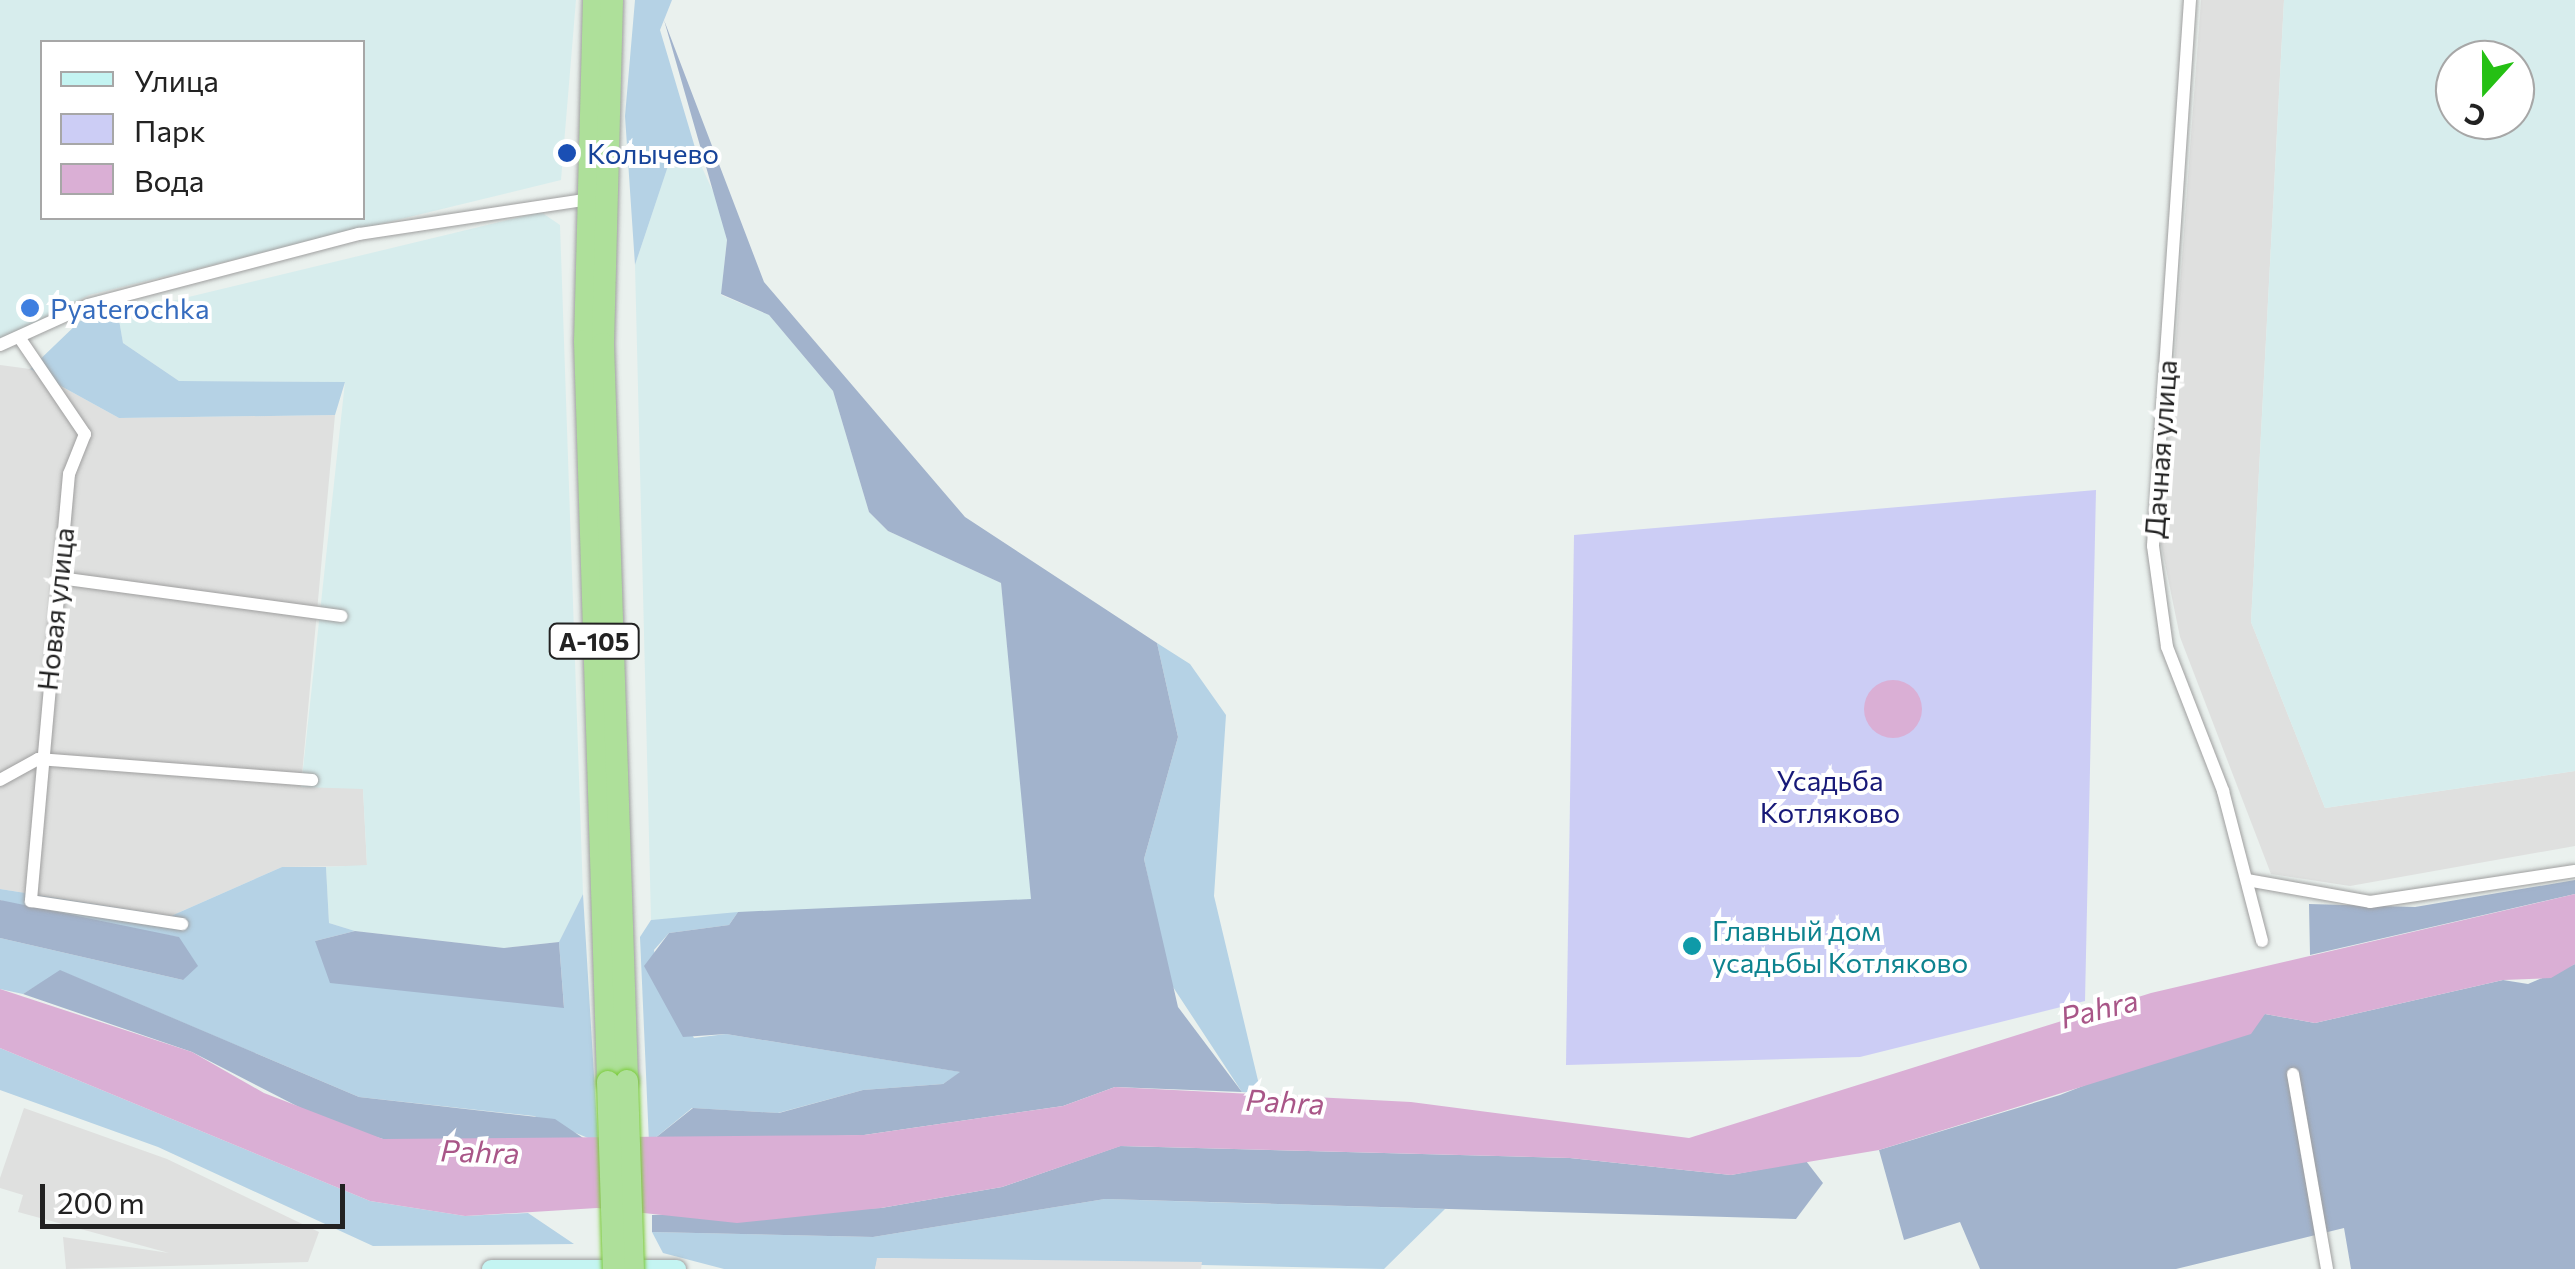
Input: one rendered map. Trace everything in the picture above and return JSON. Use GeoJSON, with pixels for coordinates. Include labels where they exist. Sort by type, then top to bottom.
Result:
{"type":"FeatureCollection","features":[{"type":"Feature","properties":{"kind":"highway","name":"А-105"},"geometry":{"type":"LineString","coordinates":[[594,0],[583,200],[618,1082],[633,1269]]}},
{"type":"Feature","properties":{"kind":"highway","name":"А-105"},"geometry":{"type":"LineString","coordinates":[[601,1268],[618,1082],[603,344],[612,0]]}},
{"type":"Feature","properties":{"kind":"street","name":"Дачная улица"},"geometry":{"type":"LineString","coordinates":[[2190,0],[2153,546],[2167,647],[2247,880],[2262,942]]}},
{"type":"Feature","properties":{"kind":"street"},"geometry":{"type":"LineString","coordinates":[[0,345],[22,340],[88,304],[359,234],[583,200]]}},
{"type":"Feature","properties":{"kind":"street","name":"Новая улица"},"geometry":{"type":"LineString","coordinates":[[22,340],[85,434],[69,474],[38,758],[32,901],[182,924]]}},
{"type":"Feature","properties":{"kind":"street"},"geometry":{"type":"LineString","coordinates":[[60,578],[341,616]]}},
{"type":"Feature","properties":{"kind":"street"},"geometry":{"type":"LineString","coordinates":[[0,780],[38,758],[312,780]]}},
{"type":"Feature","properties":{"kind":"street"},"geometry":{"type":"LineString","coordinates":[[2247,880],[2370,902],[2575,871]]}},
{"type":"Feature","properties":{"kind":"street"},"geometry":{"type":"LineString","coordinates":[[2294,1074],[2327,1269]]}},
{"type":"Feature","properties":{"kind":"street"},"geometry":{"type":"LineString","coordinates":[[491,1269],[676,1269]]}},
{"type":"Feature","properties":{"kind":"shaded area"},"geometry":{"type":"Polygon","coordinates":[[[0,0],[576,0],[561,180],[89,295],[0,341],[0,0]]]}},
{"type":"Feature","properties":{"kind":"shaded area"},"geometry":{"type":"Polygon","coordinates":[[[635,0],[672,0],[660,30],[699,161],[673,151],[635,265],[625,116],[635,0]]]}},
{"type":"Feature","properties":{"kind":"shaded area"},"geometry":{"type":"Polygon","coordinates":[[[2201,0],[2284,0],[2251,622],[2325,808],[2575,771],[2575,846],[2350,886],[2271,874],[2180,637],[2161,544],[2201,0]]]}},
{"type":"Feature","properties":{"kind":"shaded area"},"geometry":{"type":"Polygon","coordinates":[[[2284,0],[2575,0],[2575,771],[2325,808],[2251,622],[2284,0]]]}},
{"type":"Feature","properties":{"kind":"shaded area"},"geometry":{"type":"Polygon","coordinates":[[[664,20],[764,282],[965,517],[1157,643],[1178,737],[1144,859],[1178,1007],[1242,1092],[1115,1087],[1063,1106],[864,1135],[649,1143],[693,1108],[779,1113],[863,1090],[943,1084],[960,1072],[726,1034],[683,1037],[644,966],[669,933],[729,925],[738,912],[1031,899],[1001,583],[888,531],[869,512],[833,391],[769,315],[721,294],[727,240],[664,20]]]}},
{"type":"Feature","properties":{"kind":"shaded area"},"geometry":{"type":"Polygon","coordinates":[[[673,150],[699,161],[717,200],[727,240],[721,295],[769,315],[833,391],[869,512],[888,531],[1001,583],[1032,900],[651,920],[635,265],[673,150]]]}},
{"type":"Feature","properties":{"kind":"shaded area"},"geometry":{"type":"Polygon","coordinates":[[[541,212],[560,225],[583,894],[559,942],[504,948],[355,931],[329,923],[326,867],[367,865],[363,789],[301,787],[345,382],[179,381],[123,343],[118,314],[541,212]]]}},
{"type":"Feature","properties":{"kind":"shaded area"},"geometry":{"type":"Polygon","coordinates":[[[131,304],[118,314],[123,343],[179,381],[345,382],[335,415],[119,418],[30,369],[80,321],[131,304]]]}},
{"type":"Feature","properties":{"kind":"shaded area"},"geometry":{"type":"Polygon","coordinates":[[[0,365],[30,369],[119,418],[335,415],[301,786],[363,788],[367,866],[282,867],[171,916],[0,889],[0,365]]]}},
{"type":"Feature","properties":{"kind":"shaded area"},"geometry":{"type":"Polygon","coordinates":[[[1157,643],[1190,664],[1226,715],[1214,896],[1261,1093],[1242,1092],[1171,984],[1144,859],[1178,737],[1157,643]]]}},
{"type":"Feature","properties":{"kind":"shaded area"},"geometry":{"type":"Polygon","coordinates":[[[282,867],[326,867],[329,923],[355,931],[315,941],[564,1007],[559,942],[583,894],[598,1142],[534,1116],[359,1097],[61,971],[23,994],[0,989],[0,938],[183,980],[178,937],[36,913],[0,900],[0,889],[171,916],[282,867]]]}},
{"type":"Feature","properties":{"kind":"shaded area"},"geometry":{"type":"Polygon","coordinates":[[[2575,880],[2575,894],[2310,955],[2309,904],[2415,907],[2575,880]]]}},
{"type":"Feature","properties":{"kind":"shaded area"},"geometry":{"type":"Polygon","coordinates":[[[0,900],[179,937],[198,966],[183,980],[0,938],[0,900]]]}},
{"type":"Feature","properties":{"kind":"shaded area"},"geometry":{"type":"Polygon","coordinates":[[[738,912],[729,925],[669,933],[654,950],[658,981],[694,1038],[726,1034],[961,1072],[943,1084],[863,1090],[778,1113],[692,1108],[649,1143],[640,937],[651,920],[738,912]]]}},
{"type":"Feature","properties":{"kind":"shaded area"},"geometry":{"type":"Polygon","coordinates":[[[355,931],[504,948],[559,942],[564,1008],[330,983],[315,941],[355,931]]]}},
{"type":"Feature","properties":{"kind":"shaded area"},"geometry":{"type":"Polygon","coordinates":[[[2575,964],[2575,1269],[2351,1269],[2344,1228],[2176,1269],[1980,1269],[1960,1222],[1904,1240],[1879,1150],[2060,1095],[2265,1014],[2315,1023],[2503,980],[2528,984],[2575,964]]]}},
{"type":"Feature","properties":{"kind":"shaded area"},"geometry":{"type":"Polygon","coordinates":[[[60,970],[359,1097],[555,1119],[589,1142],[383,1139],[332,1124],[192,1052],[23,994],[60,970]]]}},
{"type":"Feature","properties":{"kind":"shaded area"},"geometry":{"type":"Polygon","coordinates":[[[0,1048],[370,1201],[465,1216],[528,1213],[574,1244],[373,1246],[158,1147],[0,1090],[0,1048]]]}},
{"type":"Feature","properties":{"kind":"shaded area"},"geometry":{"type":"Polygon","coordinates":[[[24,1108],[167,1159],[319,1232],[308,1262],[66,1269],[63,1237],[169,1253],[18,1212],[23,1195],[0,1188],[0,1178],[24,1108]]]}},
{"type":"Feature","properties":{"kind":"shaded area"},"geometry":{"type":"Polygon","coordinates":[[[1120,1146],[1570,1158],[1731,1175],[1806,1161],[1823,1183],[1796,1219],[1105,1199],[873,1237],[652,1232],[652,1215],[881,1208],[1002,1187],[1120,1146]]]}},
{"type":"Feature","properties":{"kind":"shaded area"},"geometry":{"type":"Polygon","coordinates":[[[1105,1199],[1445,1209],[1384,1269],[878,1258],[875,1269],[724,1269],[663,1253],[652,1232],[873,1237],[1105,1199]]]}},
{"type":"Feature","properties":{"kind":"shaded area"},"geometry":{"type":"Polygon","coordinates":[[[877,1258],[1202,1262],[1201,1269],[875,1269],[877,1258]]]}},
{"type":"Feature","properties":{"kind":"green space","name":"Усадьба Котляково"},"geometry":{"type":"Polygon","coordinates":[[[2096,490],[2085,1001],[1860,1057],[1566,1065],[1574,535],[2096,490]]]}},
{"type":"Feature","properties":{"kind":"water"},"geometry":{"type":"Polygon","coordinates":[[[1893,680],[1913,689],[1922,709],[1913,729],[1893,738],[1873,729],[1864,709],[1873,689],[1893,680]]]}},
{"type":"Feature","properties":{"kind":"water","name":"Pahra"},"geometry":{"type":"Polygon","coordinates":[[[2575,894],[2575,964],[2551,978],[2503,980],[2315,1023],[2265,1014],[2251,1034],[1879,1150],[1731,1175],[1570,1158],[1121,1146],[1002,1187],[881,1208],[737,1223],[597,1208],[465,1216],[370,1201],[0,1048],[0,989],[192,1052],[264,1093],[383,1139],[864,1135],[1063,1106],[1115,1087],[1411,1102],[1689,1138],[2151,993],[2575,894]]]}},
{"type":"Feature","properties":{"kind":"place","name":"Колычево"},"geometry":{"type":"Point","coordinates":[567,153]}},
{"type":"Feature","properties":{"kind":"place","name":"Pyaterochka"},"geometry":{"type":"Point","coordinates":[30,308]}},
{"type":"Feature","properties":{"kind":"place","name":"Главный дом усадьбы Котляково"},"geometry":{"type":"Point","coordinates":[1692,946]}}]}
